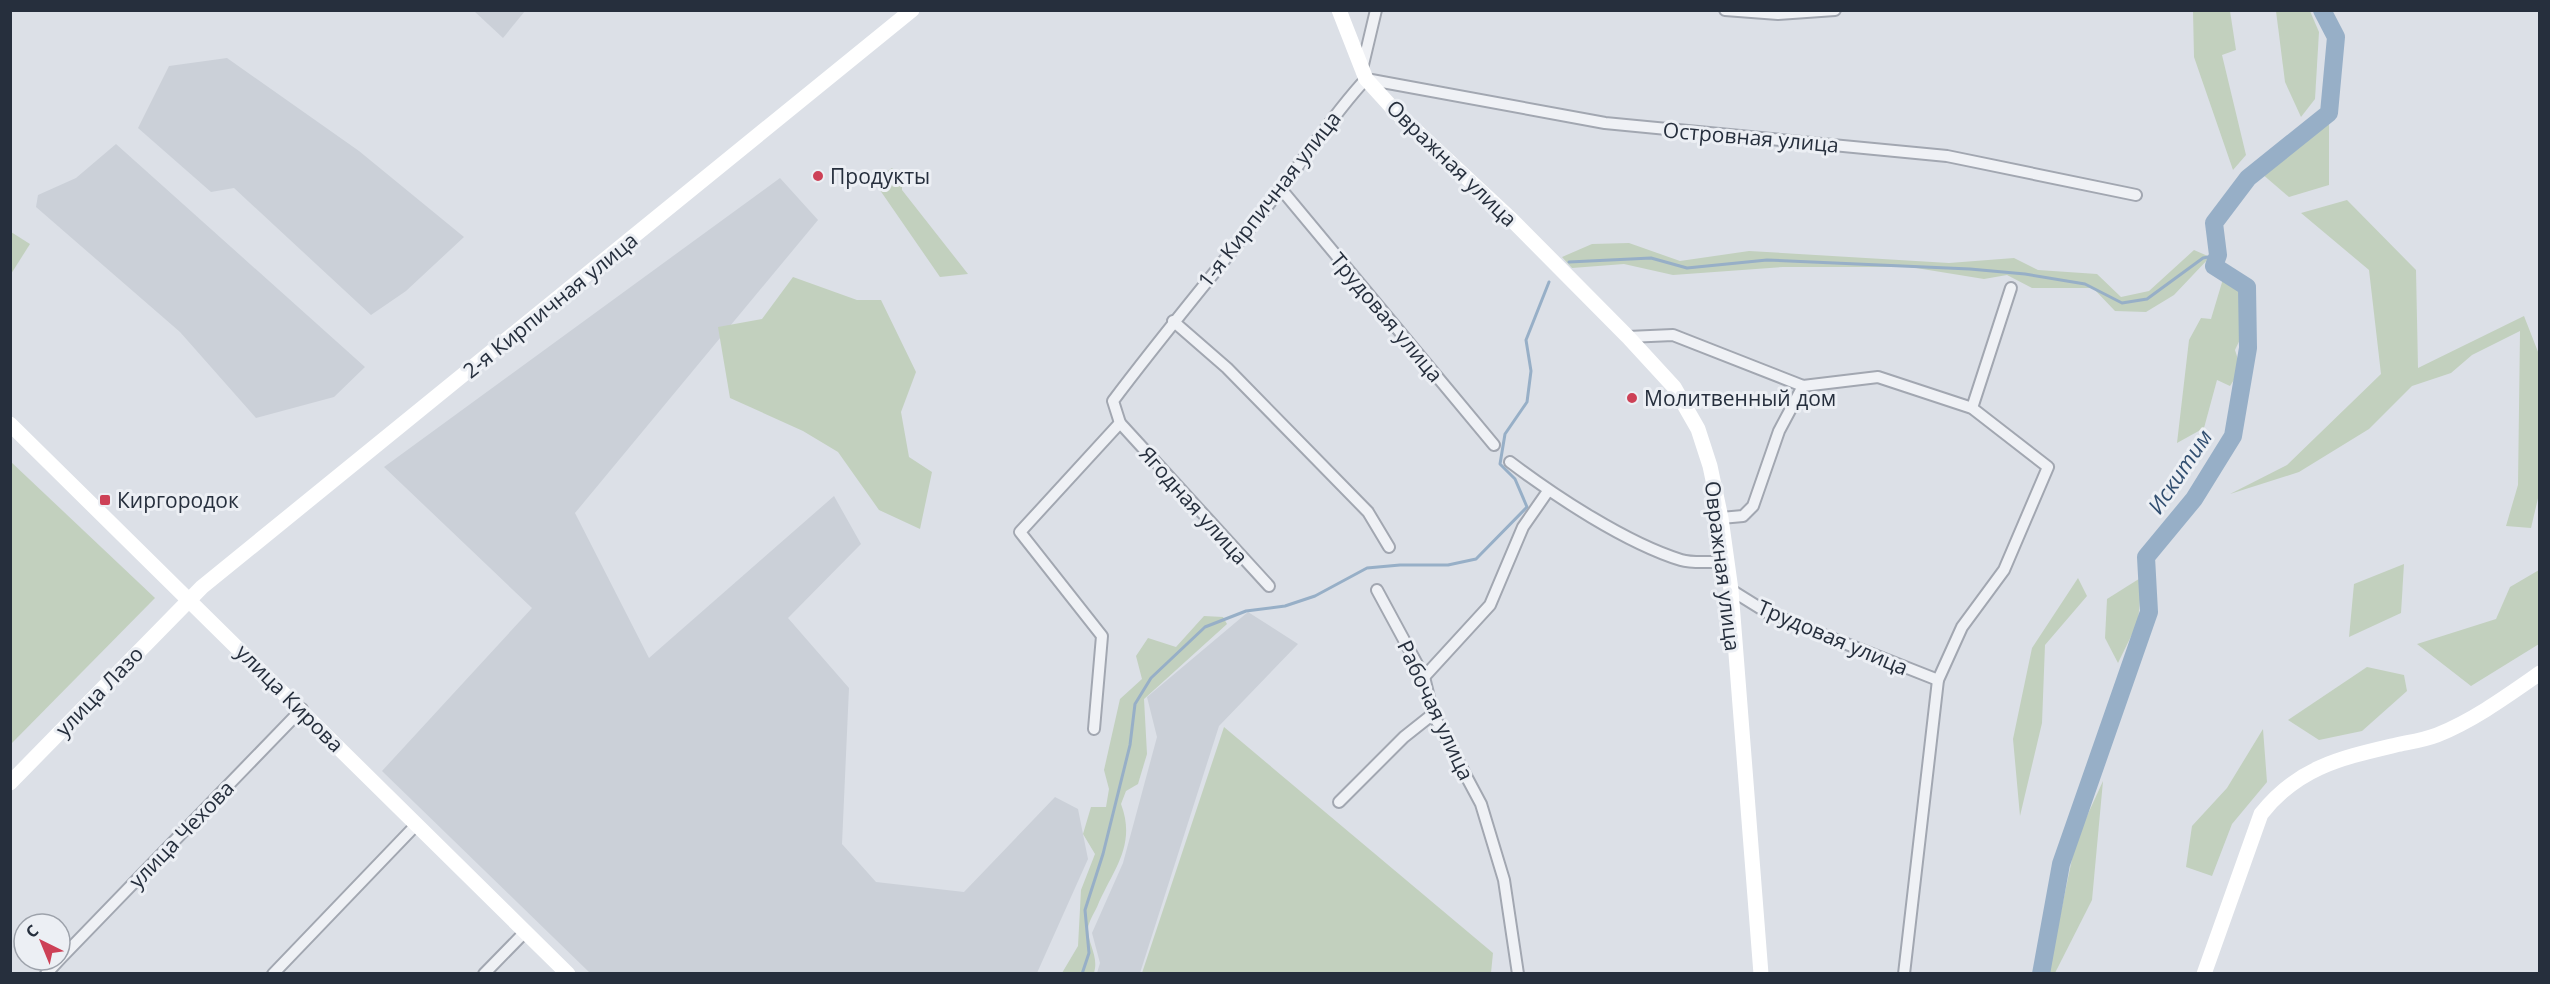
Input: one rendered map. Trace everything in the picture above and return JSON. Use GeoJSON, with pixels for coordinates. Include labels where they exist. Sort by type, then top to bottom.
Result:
{"type":"FeatureCollection","features":[{"type":"Feature","properties":{"kind":"street","name":"2-я Кирпичная улица"},"geometry":{"type":"LineString","coordinates":[[188,600],[261,537],[694,190],[912,10]]}},
{"type":"Feature","properties":{"kind":"street","name":"Овражная улица"},"geometry":{"type":"LineString","coordinates":[[1339,10],[1364,74],[1396,112],[1512,220],[1628,337],[1674,387],[1698,429],[1710,466],[1721,518],[1731,590],[1761,974]]}},
{"type":"Feature","properties":{"kind":"street","name":"1-я Кирпичная улица"},"geometry":{"type":"LineString","coordinates":[[1120,423],[1113,401],[1173,321],[1281,189],[1364,74],[1376,10]]}},
{"type":"Feature","properties":{"kind":"street"},"geometry":{"type":"LineString","coordinates":[[1725,10],[1778,14],[1835,10]]}},
{"type":"Feature","properties":{"kind":"street","name":"Островная улица"},"geometry":{"type":"LineString","coordinates":[[1364,74],[1605,123],[1947,156],[2136,195]]}},
{"type":"Feature","properties":{"kind":"street","name":"Трудовая улица"},"geometry":{"type":"LineString","coordinates":[[1281,189],[1494,446]]}},
{"type":"Feature","properties":{"kind":"street"},"geometry":{"type":"LineString","coordinates":[[1972,408],[2012,288]]}},
{"type":"Feature","properties":{"kind":"street"},"geometry":{"type":"LineString","coordinates":[[1173,321],[1227,368],[1368,512],[1389,547]]}},
{"type":"Feature","properties":{"kind":"street"},"geometry":{"type":"LineString","coordinates":[[1628,337],[1673,335],[1803,386],[1878,377],[1972,408],[2048,467],[2004,570],[1962,627],[1938,680],[1904,974]]}},
{"type":"Feature","properties":{"kind":"street"},"geometry":{"type":"LineString","coordinates":[[1721,518],[1743,516],[1753,506],[1779,431],[1803,386]]}},
{"type":"Feature","properties":{"kind":"street"},"geometry":{"type":"LineString","coordinates":[[1094,729],[1102,636],[1020,532],[1120,423]]}},
{"type":"Feature","properties":{"kind":"street","name":"Ягодная улица"},"geometry":{"type":"LineString","coordinates":[[1120,423],[1269,586]]}},
{"type":"Feature","properties":{"kind":"street","name":"улица Кирова"},"geometry":{"type":"LineString","coordinates":[[10,424],[302,709],[524,933],[568,974]]}},
{"type":"Feature","properties":{"kind":"street"},"geometry":{"type":"LineString","coordinates":[[1510,462],[1548,491],[1644,545],[1683,561],[1727,562]]}},
{"type":"Feature","properties":{"kind":"street"},"geometry":{"type":"LineString","coordinates":[[1424,677],[1490,605],[1523,527],[1548,491]]}},
{"type":"Feature","properties":{"kind":"street","name":"Рабочая улица"},"geometry":{"type":"LineString","coordinates":[[1377,590],[1424,677],[1433,714],[1481,804],[1504,880],[1518,974]]}},
{"type":"Feature","properties":{"kind":"street","name":"Трудовая улица"},"geometry":{"type":"LineString","coordinates":[[1731,590],[1768,613],[1938,680]]}},
{"type":"Feature","properties":{"kind":"street","name":"улица Лазо"},"geometry":{"type":"LineString","coordinates":[[10,783],[188,600]]}},
{"type":"Feature","properties":{"kind":"street"},"geometry":{"type":"LineString","coordinates":[[2204,974],[2261,814],[2277,794],[2297,778],[2326,764],[2436,735],[2494,705],[2540,673]]}},
{"type":"Feature","properties":{"kind":"street","name":"улица Чехова"},"geometry":{"type":"LineString","coordinates":[[72,946],[302,709]]}},
{"type":"Feature","properties":{"kind":"street"},"geometry":{"type":"LineString","coordinates":[[1340,802],[1404,737],[1433,714]]}},
{"type":"Feature","properties":{"kind":"street"},"geometry":{"type":"LineString","coordinates":[[273,974],[417,825]]}},
{"type":"Feature","properties":{"kind":"street"},"geometry":{"type":"LineString","coordinates":[[484,974],[524,933]]}},
{"type":"Feature","properties":{"kind":"shaded area"},"geometry":{"type":"Polygon","coordinates":[[[474,11],[525,11],[503,38],[474,11]]]}},
{"type":"Feature","properties":{"kind":"shaded area"},"geometry":{"type":"Polygon","coordinates":[[[227,58],[359,151],[464,237],[406,291],[371,315],[234,188],[211,192],[138,128],[169,66],[227,58]]]}},
{"type":"Feature","properties":{"kind":"shaded area"},"geometry":{"type":"Polygon","coordinates":[[[116,144],[365,367],[334,397],[256,418],[180,332],[36,207],[38,195],[76,178],[116,144]]]}},
{"type":"Feature","properties":{"kind":"shaded area"},"geometry":{"type":"Polygon","coordinates":[[[780,178],[818,220],[575,513],[649,658],[834,496],[861,544],[788,618],[849,688],[842,844],[876,882],[964,892],[1055,797],[1078,809],[1088,859],[1037,973],[590,973],[382,771],[532,608],[384,467],[780,178]]]}},
{"type":"Feature","properties":{"kind":"shaded area"},"geometry":{"type":"Polygon","coordinates":[[[1248,612],[1298,644],[1219,726],[1140,973],[1097,973],[1100,963],[1092,933],[1123,863],[1157,737],[1147,697],[1248,612]]]}},
{"type":"Feature","properties":{"kind":"green space"},"geometry":{"type":"Polygon","coordinates":[[[2193,11],[2230,11],[2236,50],[2222,55],[2246,155],[2233,170],[2194,57],[2193,11]]]}},
{"type":"Feature","properties":{"kind":"green space"},"geometry":{"type":"Polygon","coordinates":[[[2276,11],[2310,11],[2319,32],[2315,99],[2301,117],[2285,82],[2276,11]]]}},
{"type":"Feature","properties":{"kind":"green space"},"geometry":{"type":"Polygon","coordinates":[[[2329,122],[2329,185],[2289,197],[2261,173],[2329,122]]]}},
{"type":"Feature","properties":{"kind":"green space"},"geometry":{"type":"Polygon","coordinates":[[[892,168],[902,179],[902,190],[968,274],[940,277],[873,180],[892,168]]]}},
{"type":"Feature","properties":{"kind":"green space"},"geometry":{"type":"Polygon","coordinates":[[[2347,200],[2416,270],[2418,368],[2524,316],[2540,357],[2539,494],[2531,528],[2506,526],[2518,485],[2520,331],[2472,355],[2451,373],[2412,386],[2369,429],[2299,472],[2230,494],[2287,465],[2381,374],[2369,270],[2301,213],[2347,200]]]}},
{"type":"Feature","properties":{"kind":"green space"},"geometry":{"type":"Polygon","coordinates":[[[11,232],[30,244],[11,274],[11,232]]]}},
{"type":"Feature","properties":{"kind":"green space"},"geometry":{"type":"Polygon","coordinates":[[[1629,243],[1680,261],[1749,251],[1949,263],[2014,258],[2038,270],[2097,274],[2121,297],[2149,291],[2194,250],[2210,257],[2174,295],[2146,312],[2115,311],[2093,288],[2032,288],[2007,275],[1984,279],[1910,267],[1783,267],[1673,275],[1624,264],[1572,268],[1562,257],[1592,244],[1629,243]]]}},
{"type":"Feature","properties":{"kind":"green space"},"geometry":{"type":"Polygon","coordinates":[[[793,277],[857,300],[881,300],[916,372],[901,412],[909,457],[932,472],[920,529],[879,510],[838,452],[803,431],[730,398],[718,327],[762,319],[793,277]]]}},
{"type":"Feature","properties":{"kind":"green space"},"geometry":{"type":"Polygon","coordinates":[[[2223,279],[2241,292],[2243,333],[2235,350],[2241,369],[2230,386],[2217,380],[2204,428],[2177,443],[2189,340],[2201,318],[2211,319],[2223,279]]]}},
{"type":"Feature","properties":{"kind":"green space"},"geometry":{"type":"Polygon","coordinates":[[[10,461],[155,598],[11,744],[10,744],[10,461]]]}},
{"type":"Feature","properties":{"kind":"green space"},"geometry":{"type":"Polygon","coordinates":[[[2404,564],[2401,613],[2349,637],[2354,584],[2404,564]]]}},
{"type":"Feature","properties":{"kind":"green space"},"geometry":{"type":"Polygon","coordinates":[[[2539,570],[2539,644],[2471,686],[2417,644],[2496,619],[2510,587],[2539,570]]]}},
{"type":"Feature","properties":{"kind":"green space"},"geometry":{"type":"Polygon","coordinates":[[[2142,577],[2138,622],[2118,663],[2105,638],[2107,599],[2142,577]]]}},
{"type":"Feature","properties":{"kind":"green space"},"geometry":{"type":"Polygon","coordinates":[[[2078,578],[2087,596],[2045,645],[2042,723],[2020,816],[2013,739],[2032,648],[2078,578]]]}},
{"type":"Feature","properties":{"kind":"green space"},"geometry":{"type":"Polygon","coordinates":[[[1204,616],[1223,617],[1227,624],[1144,699],[1147,754],[1138,784],[1126,791],[1121,804],[1126,833],[1121,858],[1088,927],[1095,961],[1094,973],[1062,973],[1078,946],[1081,890],[1095,854],[1083,834],[1091,807],[1106,807],[1109,789],[1104,770],[1120,699],[1142,679],[1136,656],[1148,638],[1176,647],[1204,616]]]}},
{"type":"Feature","properties":{"kind":"green space"},"geometry":{"type":"Polygon","coordinates":[[[2367,667],[2404,675],[2407,691],[2362,731],[2319,740],[2288,720],[2367,667]]]}},
{"type":"Feature","properties":{"kind":"green space"},"geometry":{"type":"Polygon","coordinates":[[[1224,727],[1493,953],[1491,973],[1142,973],[1224,727]]]}},
{"type":"Feature","properties":{"kind":"green space"},"geometry":{"type":"Polygon","coordinates":[[[2263,729],[2267,782],[2232,824],[2212,876],[2186,867],[2192,826],[2227,788],[2263,729]]]}},
{"type":"Feature","properties":{"kind":"green space"},"geometry":{"type":"Polygon","coordinates":[[[2103,781],[2092,900],[2055,973],[2048,973],[2076,840],[2103,781]]]}},
{"type":"Feature","properties":{"kind":"waterway","name":"Искитим"},"geometry":{"type":"LineString","coordinates":[[2041,974],[2061,864],[2149,612],[2146,557],[2194,499],[2233,436],[2248,348],[2247,287],[2214,266],[2218,255],[2214,223],[2248,178],[2329,113],[2336,37],[2322,10]]}},
{"type":"Feature","properties":{"kind":"waterway"},"geometry":{"type":"LineString","coordinates":[[1569,262],[1651,258],[1687,268],[1767,260],[1970,269],[2025,274],[2085,284],[2122,303],[2147,299],[2203,258],[2218,255]]}},
{"type":"Feature","properties":{"kind":"waterway"},"geometry":{"type":"LineString","coordinates":[[1082,974],[1089,953],[1085,910],[1103,854],[1130,745],[1135,704],[1151,678],[1205,627],[1246,611],[1285,606],[1315,596],[1367,568],[1448,565],[1476,559],[1527,507],[1515,479],[1500,464],[1505,434],[1527,402],[1531,371],[1526,340],[1549,282]]}},
{"type":"Feature","properties":{"kind":"place","name":"Продукты"},"geometry":{"type":"Point","coordinates":[818,176]}},
{"type":"Feature","properties":{"kind":"place","name":"Молитвенный дом"},"geometry":{"type":"Point","coordinates":[1632,398]}},
{"type":"Feature","properties":{"kind":"place","name":"Киргородок"},"geometry":{"type":"Point","coordinates":[105,500]}}]}
